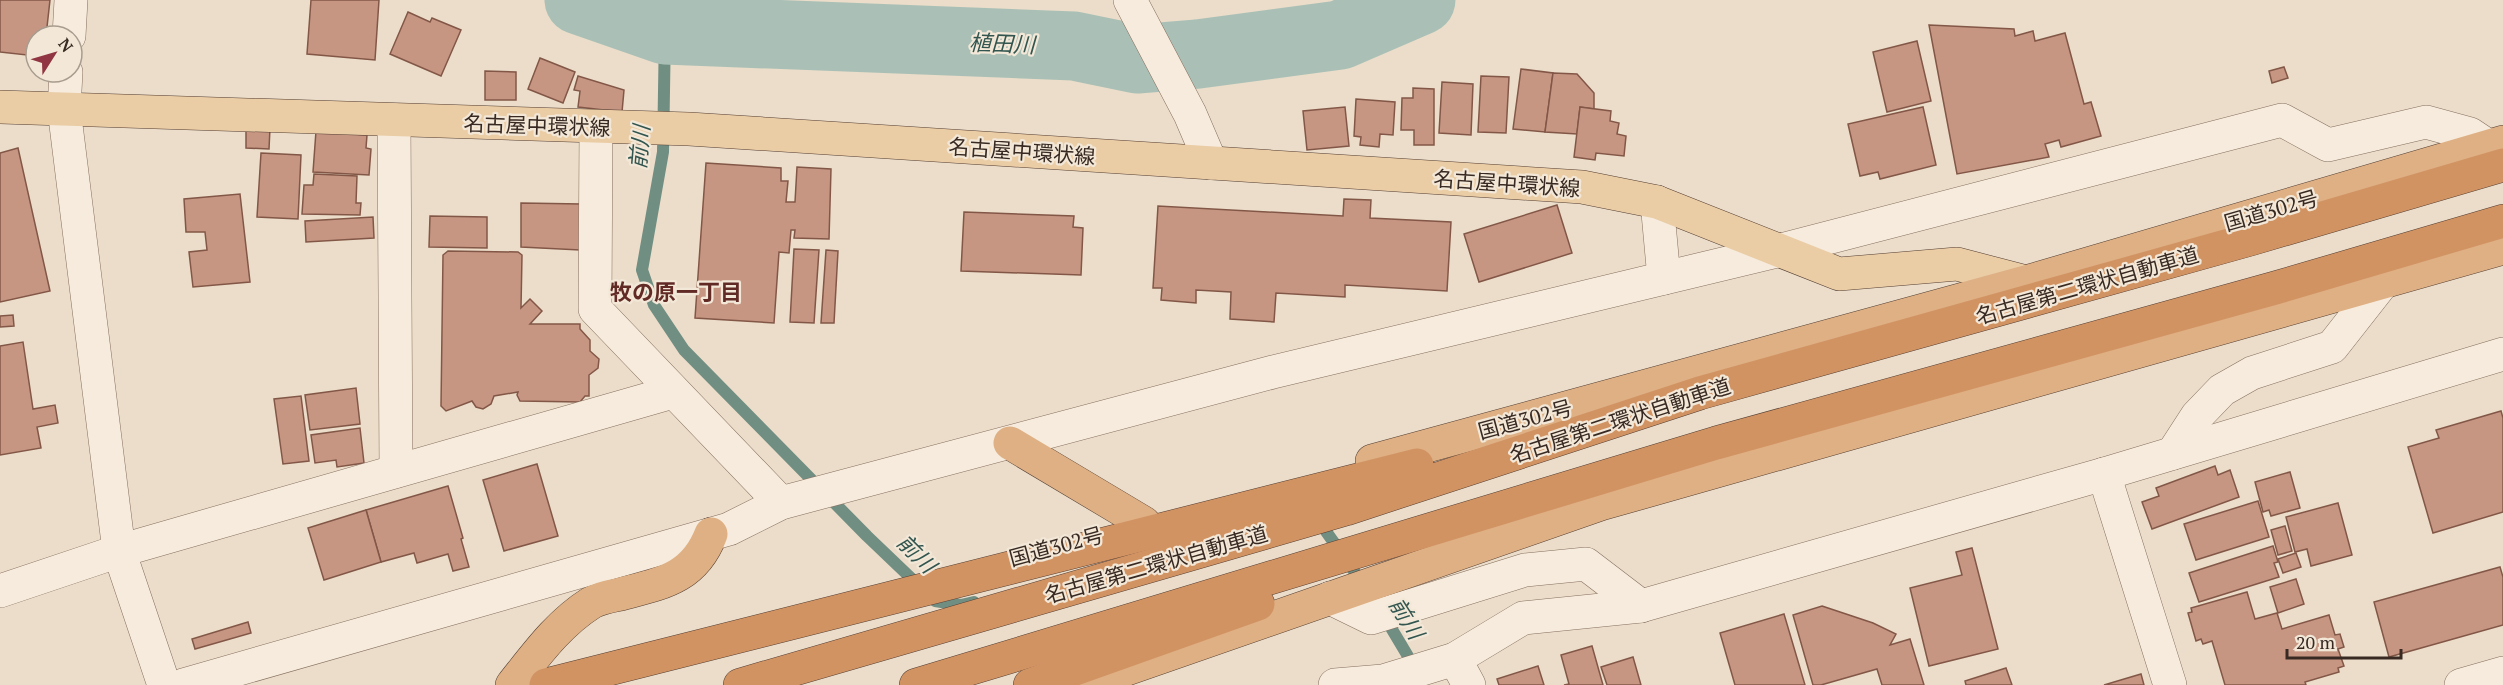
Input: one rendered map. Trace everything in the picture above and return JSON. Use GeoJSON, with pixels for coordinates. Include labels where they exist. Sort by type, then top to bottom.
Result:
{"type":"FeatureCollection","features":[{"type":"Feature","properties":{"kind":"highway","name":"国道302号"},"geometry":{"type":"LineString","coordinates":[[546,685],[2026,282],[2498,151]]}},
{"type":"Feature","properties":{"kind":"highway","name":"名古屋第二環状自動車道"},"geometry":{"type":"LineString","coordinates":[[740,685],[1346,509],[1700,393],[2239,242],[2498,151]]}},
{"type":"Feature","properties":{"kind":"highway"},"geometry":{"type":"LineString","coordinates":[[916,685],[1716,443],[2275,288],[2503,221]]}},
{"type":"Feature","properties":{"kind":"highway"},"geometry":{"type":"LineString","coordinates":[[1081,685],[1145,672],[1331,598],[1601,504],[2503,248]]}},
{"type":"Feature","properties":{"kind":"highway"},"geometry":{"type":"LineString","coordinates":[[546,685],[1700,393]]}},
{"type":"Feature","properties":{"kind":"highway"},"geometry":{"type":"LineString","coordinates":[[1010,443],[1144,523]]}},
{"type":"Feature","properties":{"kind":"highway"},"geometry":{"type":"LineString","coordinates":[[1030,685],[1716,443]]}},
{"type":"Feature","properties":{"kind":"highway"},"geometry":{"type":"LineString","coordinates":[[512,685],[569,617],[594,601],[657,585],[686,572],[705,550],[711,534]]}},
{"type":"Feature","properties":{"kind":"main road","name":"名古屋中環状線"},"geometry":{"type":"LineString","coordinates":[[0,107],[632,129],[689,129],[1582,187],[1657,202],[1839,274],[1957,264],[2026,282]]}},
{"type":"Feature","properties":{"kind":"street"},"geometry":{"type":"LineString","coordinates":[[70,24],[71,0]]}},
{"type":"Feature","properties":{"kind":"street"},"geometry":{"type":"LineString","coordinates":[[1130,0],[1190,114],[1211,163]]}},
{"type":"Feature","properties":{"kind":"street"},"geometry":{"type":"LineString","coordinates":[[65,84],[64,109],[119,551],[164,685]]}},
{"type":"Feature","properties":{"kind":"street"},"geometry":{"type":"LineString","coordinates":[[394,120],[396,471]]}},
{"type":"Feature","properties":{"kind":"street"},"geometry":{"type":"LineString","coordinates":[[183,685],[729,529],[781,503],[860,484],[1272,372],[1781,250],[2282,120],[2328,145],[2426,122],[2470,134],[2498,151]]}},
{"type":"Feature","properties":{"kind":"street"},"geometry":{"type":"LineString","coordinates":[[596,127],[595,309],[781,503]]}},
{"type":"Feature","properties":{"kind":"street"},"geometry":{"type":"LineString","coordinates":[[1657,202],[1664,278]]}},
{"type":"Feature","properties":{"kind":"street"},"geometry":{"type":"LineString","coordinates":[[2172,453],[2197,416],[2222,390],[2252,374],[2332,347],[2383,282]]}},
{"type":"Feature","properties":{"kind":"street"},"geometry":{"type":"LineString","coordinates":[[1335,685],[1390,680],[1456,669],[1523,618],[1641,606],[2104,474],[2503,354]]}},
{"type":"Feature","properties":{"kind":"street"},"geometry":{"type":"LineString","coordinates":[[0,591],[119,551],[673,392]]}},
{"type":"Feature","properties":{"kind":"street"},"geometry":{"type":"LineString","coordinates":[[2104,474],[2170,685]]}},
{"type":"Feature","properties":{"kind":"street"},"geometry":{"type":"LineString","coordinates":[[1331,598],[1371,618],[1519,572],[1586,564],[1641,606]]}},
{"type":"Feature","properties":{"kind":"street"},"geometry":{"type":"LineString","coordinates":[[2461,685],[2501,677]]}},
{"type":"Feature","properties":{"kind":"building"},"geometry":{"type":"Polygon","coordinates":[[[0,0],[50,0],[47,24],[24,24],[24,55],[0,52],[0,0]]]}},
{"type":"Feature","properties":{"kind":"building"},"geometry":{"type":"Polygon","coordinates":[[[311,0],[379,0],[375,60],[307,54],[311,0]]]}},
{"type":"Feature","properties":{"kind":"building"},"geometry":{"type":"Polygon","coordinates":[[[408,12],[430,22],[432,18],[461,30],[441,76],[390,54],[408,12]]]}},
{"type":"Feature","properties":{"kind":"building"},"geometry":{"type":"Polygon","coordinates":[[[1929,25],[2014,29],[2015,36],[2033,31],[2035,41],[2065,33],[2084,104],[2091,102],[2101,136],[2061,147],[2059,140],[2045,144],[2049,157],[1957,174],[1929,25]]]}},
{"type":"Feature","properties":{"kind":"building"},"geometry":{"type":"Polygon","coordinates":[[[1917,41],[1931,101],[1887,112],[1873,52],[1917,41]]]}},
{"type":"Feature","properties":{"kind":"building"},"geometry":{"type":"Polygon","coordinates":[[[540,58],[575,72],[563,103],[528,89],[540,58]]]}},
{"type":"Feature","properties":{"kind":"building"},"geometry":{"type":"Polygon","coordinates":[[[2284,67],[2288,78],[2272,83],[2269,71],[2284,67]]]}},
{"type":"Feature","properties":{"kind":"building"},"geometry":{"type":"Polygon","coordinates":[[[1521,69],[1553,73],[1545,132],[1513,129],[1521,69]]]}},
{"type":"Feature","properties":{"kind":"building"},"geometry":{"type":"Polygon","coordinates":[[[485,71],[516,72],[516,100],[485,100],[485,71]]]}},
{"type":"Feature","properties":{"kind":"building"},"geometry":{"type":"Polygon","coordinates":[[[1553,73],[1577,74],[1594,93],[1594,109],[1580,107],[1577,134],[1545,132],[1553,73]]]}},
{"type":"Feature","properties":{"kind":"building"},"geometry":{"type":"Polygon","coordinates":[[[578,76],[624,90],[622,112],[578,107],[580,91],[574,90],[578,76]]]}},
{"type":"Feature","properties":{"kind":"building"},"geometry":{"type":"Polygon","coordinates":[[[1481,76],[1509,77],[1506,133],[1478,132],[1481,76]]]}},
{"type":"Feature","properties":{"kind":"building"},"geometry":{"type":"Polygon","coordinates":[[[1442,82],[1473,84],[1471,135],[1439,133],[1442,82]]]}},
{"type":"Feature","properties":{"kind":"building"},"geometry":{"type":"Polygon","coordinates":[[[1413,88],[1434,89],[1434,145],[1414,145],[1414,130],[1401,130],[1402,98],[1413,98],[1413,88]]]}},
{"type":"Feature","properties":{"kind":"building"},"geometry":{"type":"Polygon","coordinates":[[[1356,99],[1395,102],[1393,135],[1380,134],[1379,147],[1360,145],[1361,137],[1354,136],[1356,99]]]}},
{"type":"Feature","properties":{"kind":"building"},"geometry":{"type":"Polygon","coordinates":[[[1345,107],[1349,146],[1307,150],[1303,111],[1345,107]]]}},
{"type":"Feature","properties":{"kind":"building"},"geometry":{"type":"Polygon","coordinates":[[[1580,107],[1611,111],[1610,121],[1619,123],[1617,134],[1626,136],[1624,156],[1596,153],[1595,160],[1574,157],[1580,107]]]}},
{"type":"Feature","properties":{"kind":"building"},"geometry":{"type":"Polygon","coordinates":[[[1923,107],[1936,165],[1880,179],[1878,172],[1860,176],[1848,124],[1923,107]]]}},
{"type":"Feature","properties":{"kind":"building"},"geometry":{"type":"Polygon","coordinates":[[[246,127],[270,128],[269,149],[246,148],[246,127]]]}},
{"type":"Feature","properties":{"kind":"building"},"geometry":{"type":"Polygon","coordinates":[[[316,131],[367,135],[366,148],[371,149],[369,175],[313,172],[316,131]]]}},
{"type":"Feature","properties":{"kind":"building"},"geometry":{"type":"Polygon","coordinates":[[[18,148],[50,291],[0,302],[0,153],[18,148]]]}},
{"type":"Feature","properties":{"kind":"building"},"geometry":{"type":"Polygon","coordinates":[[[261,153],[301,155],[298,219],[257,217],[261,153]]]}},
{"type":"Feature","properties":{"kind":"building"},"geometry":{"type":"Polygon","coordinates":[[[706,163],[781,168],[781,181],[788,181],[786,202],[795,202],[797,167],[831,169],[829,239],[794,238],[795,230],[791,230],[789,253],[779,252],[774,323],[695,318],[706,163]]]}},
{"type":"Feature","properties":{"kind":"building"},"geometry":{"type":"Polygon","coordinates":[[[314,174],[357,176],[356,203],[361,203],[360,215],[302,214],[304,185],[313,185],[314,174]]]}},
{"type":"Feature","properties":{"kind":"building"},"geometry":{"type":"Polygon","coordinates":[[[240,194],[250,282],[193,287],[189,252],[207,250],[205,232],[186,232],[184,199],[240,194]]]}},
{"type":"Feature","properties":{"kind":"building"},"geometry":{"type":"Polygon","coordinates":[[[1344,199],[1371,200],[1370,218],[1451,222],[1447,291],[1345,285],[1345,297],[1276,293],[1274,322],[1230,319],[1231,292],[1196,290],[1196,303],[1161,300],[1162,288],[1153,288],[1158,206],[1343,216],[1344,199]]]}},
{"type":"Feature","properties":{"kind":"building"},"geometry":{"type":"Polygon","coordinates":[[[521,203],[581,204],[580,250],[521,247],[521,203]]]}},
{"type":"Feature","properties":{"kind":"building"},"geometry":{"type":"Polygon","coordinates":[[[1557,205],[1572,253],[1479,282],[1464,234],[1557,205]]]}},
{"type":"Feature","properties":{"kind":"building"},"geometry":{"type":"Polygon","coordinates":[[[964,212],[1074,216],[1073,227],[1083,228],[1081,275],[961,271],[964,212]]]}},
{"type":"Feature","properties":{"kind":"building"},"geometry":{"type":"Polygon","coordinates":[[[430,216],[487,217],[487,248],[429,247],[430,216]]]}},
{"type":"Feature","properties":{"kind":"building"},"geometry":{"type":"Polygon","coordinates":[[[373,217],[374,238],[306,242],[305,221],[373,217]]]}},
{"type":"Feature","properties":{"kind":"building"},"geometry":{"type":"Polygon","coordinates":[[[794,249],[819,250],[814,323],[790,322],[794,249]]]}},
{"type":"Feature","properties":{"kind":"building"},"geometry":{"type":"Polygon","coordinates":[[[826,250],[838,251],[834,323],[821,323],[826,250]]]}},
{"type":"Feature","properties":{"kind":"building"},"geometry":{"type":"Polygon","coordinates":[[[448,251],[518,252],[522,255],[521,308],[530,299],[542,311],[530,324],[580,324],[580,329],[590,340],[590,351],[599,359],[598,368],[589,375],[589,396],[585,396],[580,402],[520,401],[518,392],[494,396],[491,404],[483,409],[476,407],[472,401],[446,411],[441,406],[443,255],[448,251]]]}},
{"type":"Feature","properties":{"kind":"building"},"geometry":{"type":"Polygon","coordinates":[[[13,315],[14,326],[0,327],[0,316],[13,315]]]}},
{"type":"Feature","properties":{"kind":"building"},"geometry":{"type":"Polygon","coordinates":[[[23,342],[33,409],[55,405],[58,423],[37,427],[41,448],[0,455],[0,346],[23,342]]]}},
{"type":"Feature","properties":{"kind":"building"},"geometry":{"type":"Polygon","coordinates":[[[356,388],[360,424],[310,430],[305,395],[356,388]]]}},
{"type":"Feature","properties":{"kind":"building"},"geometry":{"type":"Polygon","coordinates":[[[301,396],[309,461],[283,464],[274,399],[301,396]]]}},
{"type":"Feature","properties":{"kind":"building"},"geometry":{"type":"Polygon","coordinates":[[[2501,411],[2503,418],[2503,512],[2433,533],[2408,447],[2439,438],[2436,430],[2501,411]]]}},
{"type":"Feature","properties":{"kind":"building"},"geometry":{"type":"Polygon","coordinates":[[[360,428],[364,463],[337,467],[336,460],[315,463],[311,435],[360,428]]]}},
{"type":"Feature","properties":{"kind":"building"},"geometry":{"type":"Polygon","coordinates":[[[537,464],[558,536],[504,551],[483,480],[537,464]]]}},
{"type":"Feature","properties":{"kind":"building"},"geometry":{"type":"Polygon","coordinates":[[[2215,466],[2218,475],[2230,470],[2239,497],[2152,529],[2142,502],[2159,496],[2156,488],[2215,466]]]}},
{"type":"Feature","properties":{"kind":"building"},"geometry":{"type":"Polygon","coordinates":[[[2290,472],[2300,508],[2271,516],[2269,510],[2263,512],[2255,482],[2290,472]]]}},
{"type":"Feature","properties":{"kind":"building"},"geometry":{"type":"Polygon","coordinates":[[[448,486],[469,567],[453,571],[448,554],[417,563],[414,553],[381,562],[366,510],[448,486]]]}},
{"type":"Feature","properties":{"kind":"building"},"geometry":{"type":"Polygon","coordinates":[[[2258,501],[2269,537],[2196,560],[2184,524],[2258,501]]]}},
{"type":"Feature","properties":{"kind":"building"},"geometry":{"type":"Polygon","coordinates":[[[2338,503],[2352,555],[2311,566],[2307,549],[2295,552],[2286,517],[2338,503]]]}},
{"type":"Feature","properties":{"kind":"building"},"geometry":{"type":"Polygon","coordinates":[[[366,510],[381,562],[324,580],[308,528],[366,510]]]}},
{"type":"Feature","properties":{"kind":"building"},"geometry":{"type":"Polygon","coordinates":[[[2285,526],[2292,551],[2278,555],[2271,530],[2285,526]]]}},
{"type":"Feature","properties":{"kind":"building"},"geometry":{"type":"Polygon","coordinates":[[[2273,546],[2278,562],[2274,563],[2279,577],[2199,602],[2189,573],[2273,546]]]}},
{"type":"Feature","properties":{"kind":"building"},"geometry":{"type":"Polygon","coordinates":[[[1972,548],[1998,649],[1929,666],[1910,588],[1962,575],[1956,552],[1972,548]]]}},
{"type":"Feature","properties":{"kind":"building"},"geometry":{"type":"Polygon","coordinates":[[[2296,553],[2301,567],[2283,573],[2278,559],[2296,553]]]}},
{"type":"Feature","properties":{"kind":"building"},"geometry":{"type":"Polygon","coordinates":[[[2500,567],[2503,577],[2503,625],[2389,657],[2374,602],[2500,567]]]}},
{"type":"Feature","properties":{"kind":"building"},"geometry":{"type":"Polygon","coordinates":[[[2296,579],[2304,604],[2278,613],[2270,587],[2296,579]]]}},
{"type":"Feature","properties":{"kind":"building"},"geometry":{"type":"Polygon","coordinates":[[[2247,592],[2255,619],[2277,613],[2282,629],[2329,615],[2335,635],[2340,634],[2344,647],[2338,649],[2344,666],[2338,668],[2339,672],[2305,682],[2306,685],[2225,685],[2212,641],[2203,644],[2201,639],[2196,641],[2188,613],[2192,612],[2191,608],[2247,592]]]}},
{"type":"Feature","properties":{"kind":"building"},"geometry":{"type":"Polygon","coordinates":[[[1822,606],[1873,623],[1896,634],[1890,645],[1910,639],[1924,685],[1882,685],[1877,669],[1821,685],[1813,685],[1793,615],[1822,606]]]}},
{"type":"Feature","properties":{"kind":"building"},"geometry":{"type":"Polygon","coordinates":[[[1784,614],[1805,685],[1735,685],[1720,633],[1784,614]]]}},
{"type":"Feature","properties":{"kind":"building"},"geometry":{"type":"Polygon","coordinates":[[[248,622],[251,633],[195,649],[192,639],[248,622]]]}},
{"type":"Feature","properties":{"kind":"building"},"geometry":{"type":"Polygon","coordinates":[[[1592,646],[1603,685],[1564,685],[1569,684],[1561,655],[1592,646]]]}},
{"type":"Feature","properties":{"kind":"building"},"geometry":{"type":"Polygon","coordinates":[[[1633,657],[1641,685],[1607,685],[1601,667],[1633,657]]]}},
{"type":"Feature","properties":{"kind":"building"},"geometry":{"type":"Polygon","coordinates":[[[1538,666],[1544,685],[1499,685],[1497,679],[1538,666]]]}},
{"type":"Feature","properties":{"kind":"building"},"geometry":{"type":"Polygon","coordinates":[[[2006,668],[2012,685],[1966,685],[1965,681],[2006,668]]]}},
{"type":"Feature","properties":{"kind":"building"},"geometry":{"type":"Polygon","coordinates":[[[2141,674],[2144,685],[2104,685],[2141,674]]]}},
{"type":"Feature","properties":{"kind":"waterway","name":"植田川"},"geometry":{"type":"LineString","coordinates":[[579,0],[665,30],[1074,46],[1137,59],[1198,54],[1340,35],[1421,0]]}},
{"type":"Feature","properties":{"kind":"waterway","name":"前川"},"geometry":{"type":"LineString","coordinates":[[665,30],[663,152],[642,270],[654,305],[684,350],[867,536],[935,601],[961,605],[974,602]]}},
{"type":"Feature","properties":{"kind":"waterway","name":"前川"},"geometry":{"type":"LineString","coordinates":[[1318,520],[1363,584]]}},
{"type":"Feature","properties":{"kind":"waterway","name":"前川"},"geometry":{"type":"LineString","coordinates":[[1384,616],[1415,668]]}},
{"type":"Feature","properties":{"kind":"district","name":"牧の原一丁目"},"geometry":{"type":"Point","coordinates":[676,291]}}]}
